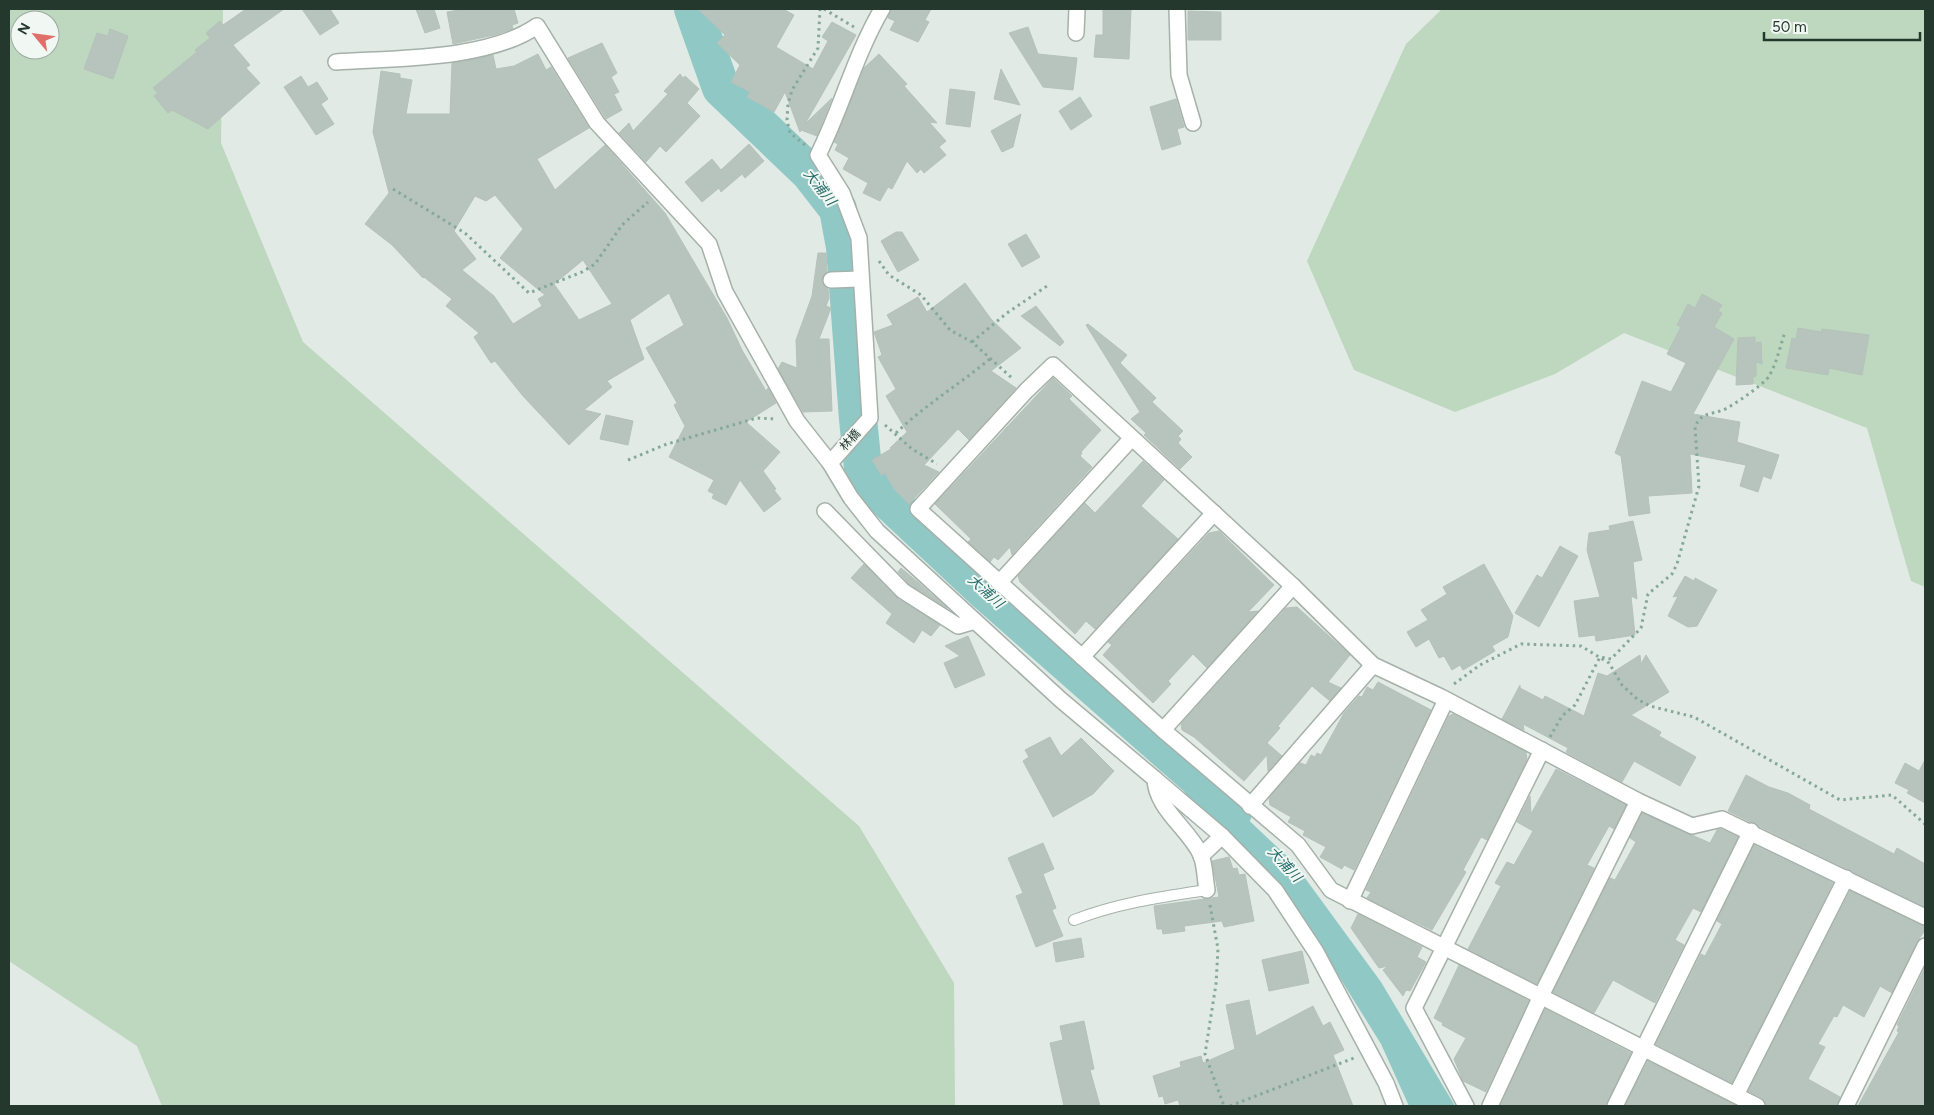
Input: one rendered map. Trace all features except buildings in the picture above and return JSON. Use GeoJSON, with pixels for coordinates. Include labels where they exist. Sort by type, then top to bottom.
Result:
{"type":"FeatureCollection","features":[{"type":"Feature","properties":{"kind":"street"},"geometry":{"type":"LineString","coordinates":[[870,418],[860,279],[859,238],[854,219],[842,193],[818,155],[834,122],[867,35],[882,9]]}},
{"type":"Feature","properties":{"kind":"street"},"geometry":{"type":"LineString","coordinates":[[1076,33],[1077,9]]}},
{"type":"Feature","properties":{"kind":"street"},"geometry":{"type":"LineString","coordinates":[[1176,9],[1179,75],[1194,123]]}},
{"type":"Feature","properties":{"kind":"street"},"geometry":{"type":"LineString","coordinates":[[336,62],[413,57],[488,48],[522,36],[537,26],[597,123],[708,244],[725,292],[797,421],[830,462],[851,498],[877,531],[1061,700],[1222,836],[1274,890],[1316,952],[1369,1052],[1395,1106]]}},
{"type":"Feature","properties":{"kind":"street"},"geometry":{"type":"LineString","coordinates":[[831,280],[860,279]]}},
{"type":"Feature","properties":{"kind":"street"},"geometry":{"type":"LineString","coordinates":[[1757,1106],[1644,1047],[1331,890],[1298,845],[1250,806],[1164,730],[918,509],[1026,391],[1053,365],[1292,586],[1373,665],[1443,698],[1638,801],[1692,826],[1722,818],[1925,917]]}},
{"type":"Feature","properties":{"kind":"street","name":"林橋"},"geometry":{"type":"LineString","coordinates":[[830,462],[870,418]]}},
{"type":"Feature","properties":{"kind":"street"},"geometry":{"type":"LineString","coordinates":[[999,583],[1131,439]]}},
{"type":"Feature","properties":{"kind":"street"},"geometry":{"type":"LineString","coordinates":[[824,511],[903,591],[958,626],[975,621]]}},
{"type":"Feature","properties":{"kind":"street"},"geometry":{"type":"LineString","coordinates":[[1082,657],[1214,513]]}},
{"type":"Feature","properties":{"kind":"street"},"geometry":{"type":"LineString","coordinates":[[1164,730],[1292,586]]}},
{"type":"Feature","properties":{"kind":"street"},"geometry":{"type":"LineString","coordinates":[[1250,806],[1373,665]]}},
{"type":"Feature","properties":{"kind":"street"},"geometry":{"type":"LineString","coordinates":[[1350,901],[1443,698]]}},
{"type":"Feature","properties":{"kind":"street"},"geometry":{"type":"LineString","coordinates":[[1466,1106],[1414,1008],[1542,750]]}},
{"type":"Feature","properties":{"kind":"street"},"geometry":{"type":"LineString","coordinates":[[1156,779],[1156,786],[1167,808],[1201,856],[1207,890]]}},
{"type":"Feature","properties":{"kind":"street"},"geometry":{"type":"LineString","coordinates":[[1490,1106],[1541,996],[1638,801]]}},
{"type":"Feature","properties":{"kind":"street"},"geometry":{"type":"LineString","coordinates":[[1615,1106],[1751,831]]}},
{"type":"Feature","properties":{"kind":"street"},"geometry":{"type":"LineString","coordinates":[[1201,856],[1222,836]]}},
{"type":"Feature","properties":{"kind":"street"},"geometry":{"type":"LineString","coordinates":[[1736,1095],[1846,878]]}},
{"type":"Feature","properties":{"kind":"street"},"geometry":{"type":"LineString","coordinates":[[1846,1106],[1925,946]]}},
{"type":"Feature","properties":{"kind":"lane"},"geometry":{"type":"LineString","coordinates":[[1074,920],[1105,908],[1135,900],[1207,890]]}},
{"type":"Feature","properties":{"kind":"path"},"geometry":{"type":"LineString","coordinates":[[818,155],[790,133],[787,120],[792,90],[818,48],[820,9]]}},
{"type":"Feature","properties":{"kind":"path"},"geometry":{"type":"LineString","coordinates":[[824,9],[867,35]]}},
{"type":"Feature","properties":{"kind":"path"},"geometry":{"type":"LineString","coordinates":[[392,189],[465,233],[529,293],[582,272],[595,264],[622,225],[659,191]]}},
{"type":"Feature","properties":{"kind":"path"},"geometry":{"type":"LineString","coordinates":[[878,260],[889,276],[920,295],[950,330],[972,342],[1026,391]]}},
{"type":"Feature","properties":{"kind":"path"},"geometry":{"type":"LineString","coordinates":[[972,342],[1047,286]]}},
{"type":"Feature","properties":{"kind":"path"},"geometry":{"type":"LineString","coordinates":[[1600,657],[1611,659],[1634,637],[1641,628],[1648,594],[1672,574],[1677,564],[1699,486],[1695,427],[1698,418],[1707,413],[1723,410],[1756,389],[1769,377],[1784,332]]}},
{"type":"Feature","properties":{"kind":"path"},"geometry":{"type":"LineString","coordinates":[[896,433],[918,411],[956,386],[991,358]]}},
{"type":"Feature","properties":{"kind":"path"},"geometry":{"type":"LineString","coordinates":[[628,460],[667,444],[757,418],[797,421]]}},
{"type":"Feature","properties":{"kind":"path"},"geometry":{"type":"LineString","coordinates":[[870,418],[896,433],[912,449],[952,473]]}},
{"type":"Feature","properties":{"kind":"path"},"geometry":{"type":"LineString","coordinates":[[1443,698],[1458,680],[1480,665],[1521,644],[1581,646],[1609,662],[1622,685],[1637,699],[1650,706],[1694,717],[1840,800],[1892,795],[1925,824]]}},
{"type":"Feature","properties":{"kind":"path"},"geometry":{"type":"LineString","coordinates":[[1542,750],[1562,716],[1576,705],[1600,657]]}},
{"type":"Feature","properties":{"kind":"path"},"geometry":{"type":"LineString","coordinates":[[1207,890],[1218,949],[1216,984],[1205,1054],[1224,1106]]}},
{"type":"Feature","properties":{"kind":"path"},"geometry":{"type":"LineString","coordinates":[[1230,1106],[1369,1052]]}},
{"type":"Feature","properties":{"kind":"green space"},"geometry":{"type":"Polygon","coordinates":[[[9,9],[223,9],[221,143],[303,342],[859,826],[954,983],[955,1106],[162,1106],[137,1046],[9,961],[9,9]]]}},
{"type":"Feature","properties":{"kind":"green space"},"geometry":{"type":"Polygon","coordinates":[[[1442,9],[1925,9],[1925,587],[1911,581],[1867,428],[1624,333],[1555,374],[1455,412],[1354,370],[1307,261],[1406,44],[1442,9]]]}},
{"type":"Feature","properties":{"kind":"water"},"geometry":{"type":"Polygon","coordinates":[[[1199,773],[1294,863],[1381,982],[1455,1106],[1409,1106],[1381,1044],[1325,954],[1184,794],[1199,773]]]}},
{"type":"Feature","properties":{"kind":"waterway","name":"大浦川"},"geometry":{"type":"LineString","coordinates":[[693,9],[721,88],[810,173],[838,209],[845,247],[864,478],[986,592],[1234,810]]}}]}
